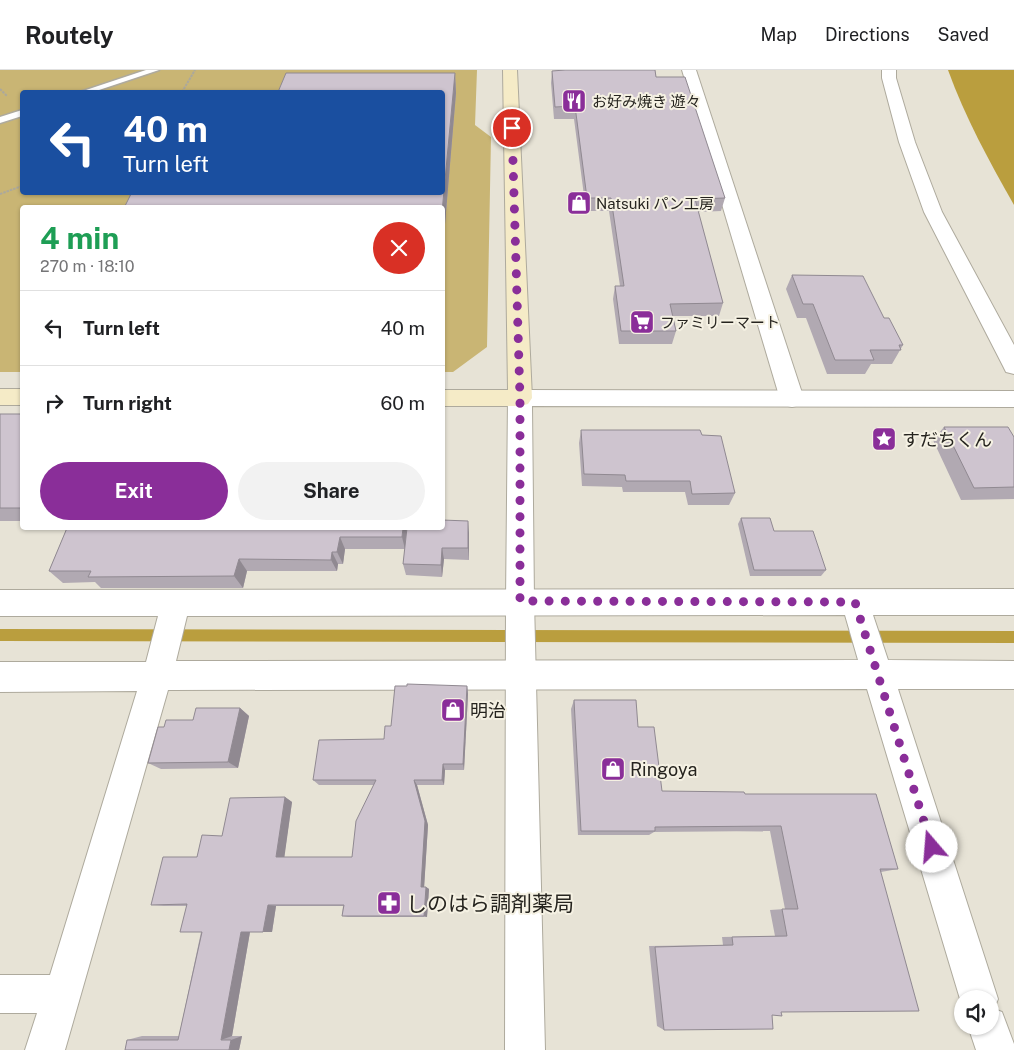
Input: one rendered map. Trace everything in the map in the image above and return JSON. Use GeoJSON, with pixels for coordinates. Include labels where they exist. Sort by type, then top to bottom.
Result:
{"type":"FeatureCollection","features":[{"type":"Feature","properties":{"kind":"main road"},"geometry":{"type":"LineString","coordinates":[[445,398],[520,398],[510,70]]}},
{"type":"Feature","properties":{"kind":"main road"},"geometry":{"type":"LineString","coordinates":[[0,397],[20,397]]}},
{"type":"Feature","properties":{"kind":"street"},"geometry":{"type":"LineString","coordinates":[[689,70],[792,399]]}},
{"type":"Feature","properties":{"kind":"street"},"geometry":{"type":"LineString","coordinates":[[889,70],[889,78],[907,142],[934,212],[1014,366]]}},
{"type":"Feature","properties":{"kind":"street"},"geometry":{"type":"LineString","coordinates":[[525,1050],[520,605],[520,398],[1014,398]]}},
{"type":"Feature","properties":{"kind":"street"},"geometry":{"type":"LineString","coordinates":[[0,603],[174,609],[520,605],[856,607],[1014,602]]}},
{"type":"Feature","properties":{"kind":"street"},"geometry":{"type":"LineString","coordinates":[[856,607],[976,990]]}},
{"type":"Feature","properties":{"kind":"street"},"geometry":{"type":"LineString","coordinates":[[46,1050],[158,672],[174,609]]}},
{"type":"Feature","properties":{"kind":"street"},"geometry":{"type":"LineString","coordinates":[[0,677],[158,672],[521,671],[1014,675]]}},
{"type":"Feature","properties":{"kind":"street"},"geometry":{"type":"LineString","coordinates":[[0,994],[62,994]]}},
{"type":"Feature","properties":{"kind":"street"},"geometry":{"type":"LineString","coordinates":[[991,1035],[996,1050]]}},
{"type":"Feature","properties":{"kind":"lane"},"geometry":{"type":"LineString","coordinates":[[91,90],[155,70]]}},
{"type":"Feature","properties":{"kind":"lane"},"geometry":{"type":"LineString","coordinates":[[0,120],[20,114]]}},
{"type":"Feature","properties":{"kind":"path"},"geometry":{"type":"LineString","coordinates":[[183,90],[195,70]]}},
{"type":"Feature","properties":{"kind":"path"},"geometry":{"type":"LineString","coordinates":[[0,194],[20,187]]}},
{"type":"Feature","properties":{"kind":"shaded area"},"geometry":{"type":"Polygon","coordinates":[[[0,70],[477,70],[475,125],[491,137],[487,347],[453,372],[445,372],[445,205],[20,205],[20,372],[0,372],[0,70]]]}},
{"type":"Feature","properties":{"kind":"shaded area"},"geometry":{"type":"Polygon","coordinates":[[[948,70],[1014,70],[1014,205],[978,139],[948,70]]]}},
{"type":"Feature","properties":{"kind":"building"},"geometry":{"type":"Polygon","coordinates":[[[655,70],[656,77],[685,77],[725,198],[695,199],[723,303],[670,304],[676,331],[621,331],[615,286],[624,286],[611,198],[587,198],[575,106],[555,107],[552,71],[655,70]]]}},
{"type":"Feature","properties":{"kind":"building"},"geometry":{"type":"Polygon","coordinates":[[[286,73],[455,73],[445,180],[445,90],[279,90],[286,73]]]}},
{"type":"Feature","properties":{"kind":"building"},"geometry":{"type":"Polygon","coordinates":[[[130,195],[444,195],[443,205],[126,205],[130,195]]]}},
{"type":"Feature","properties":{"kind":"building"},"geometry":{"type":"Polygon","coordinates":[[[792,275],[863,276],[884,318],[889,318],[903,345],[899,345],[901,350],[870,350],[874,360],[835,360],[813,304],[803,304],[792,275]]]}},
{"type":"Feature","properties":{"kind":"building"},"geometry":{"type":"Polygon","coordinates":[[[0,414],[20,414],[20,508],[0,508],[0,414]]]}},
{"type":"Feature","properties":{"kind":"building"},"geometry":{"type":"Polygon","coordinates":[[[944,427],[1008,427],[1014,437],[1014,487],[974,488],[944,427]]]}},
{"type":"Feature","properties":{"kind":"building"},"geometry":{"type":"Polygon","coordinates":[[[581,430],[700,430],[702,435],[721,436],[735,493],[692,494],[690,481],[626,481],[625,475],[584,474],[581,430]]]}},
{"type":"Feature","properties":{"kind":"building"},"geometry":{"type":"Polygon","coordinates":[[[741,518],[770,518],[774,531],[813,531],[826,570],[754,570],[741,518]]]}},
{"type":"Feature","properties":{"kind":"building"},"geometry":{"type":"Polygon","coordinates":[[[445,520],[468,521],[468,548],[442,548],[441,565],[403,564],[407,530],[445,530],[445,520]]]}},
{"type":"Feature","properties":{"kind":"building"},"geometry":{"type":"Polygon","coordinates":[[[66,530],[403,530],[402,537],[340,537],[337,552],[332,552],[331,560],[239,559],[234,576],[88,577],[91,571],[49,571],[66,530]]]}},
{"type":"Feature","properties":{"kind":"building"},"geometry":{"type":"Polygon","coordinates":[[[407,684],[467,686],[463,764],[443,764],[442,780],[414,780],[425,821],[421,887],[426,887],[424,916],[342,916],[344,905],[268,905],[263,932],[241,932],[221,1040],[231,1040],[229,1050],[125,1050],[127,1040],[178,1040],[202,932],[180,932],[187,904],[151,905],[163,857],[197,857],[202,835],[222,836],[230,798],[285,797],[276,857],[352,857],[356,821],[376,780],[313,780],[319,740],[384,739],[385,726],[391,726],[395,686],[407,686],[407,684]]]}},
{"type":"Feature","properties":{"kind":"building"},"geometry":{"type":"Polygon","coordinates":[[[574,700],[636,700],[638,727],[654,727],[662,791],[744,792],[745,794],[876,794],[898,869],[880,869],[919,1011],[781,1012],[782,1016],[772,1015],[773,1029],[664,1030],[655,947],[733,945],[732,937],[787,936],[782,909],[798,909],[781,826],[655,827],[655,831],[581,831],[574,700]]]}},
{"type":"Feature","properties":{"kind":"building"},"geometry":{"type":"Polygon","coordinates":[[[196,708],[240,708],[228,762],[148,763],[158,727],[164,727],[166,720],[193,720],[196,708]]]}},
{"type":"Feature","properties":{"kind":"waterway"},"geometry":{"type":"LineString","coordinates":[[0,635],[1014,637]]}},
{"type":"Feature","properties":{"kind":"place","name":"お好み焼き 遊々"},"geometry":{"type":"Point","coordinates":[574,101]}},
{"type":"Feature","properties":{"kind":"place","name":"Natsuki パン工房"},"geometry":{"type":"Point","coordinates":[579,203]}},
{"type":"Feature","properties":{"kind":"place","name":"ファミリーマート"},"geometry":{"type":"Point","coordinates":[642,322]}},
{"type":"Feature","properties":{"kind":"place","name":"すだちくん"},"geometry":{"type":"Point","coordinates":[884,439]}},
{"type":"Feature","properties":{"kind":"place","name":"明治"},"geometry":{"type":"Point","coordinates":[453,710]}},
{"type":"Feature","properties":{"kind":"place","name":"Ringoya"},"geometry":{"type":"Point","coordinates":[613,769]}},
{"type":"Feature","properties":{"kind":"place","name":"しのはら調剤薬局"},"geometry":{"type":"Point","coordinates":[389,903]}},
{"type":"Feature","properties":{"kind":"route"},"geometry":{"type":"LineString","coordinates":[[512,128],[520,398],[520,601],[855,602],[932,847]]}}]}
